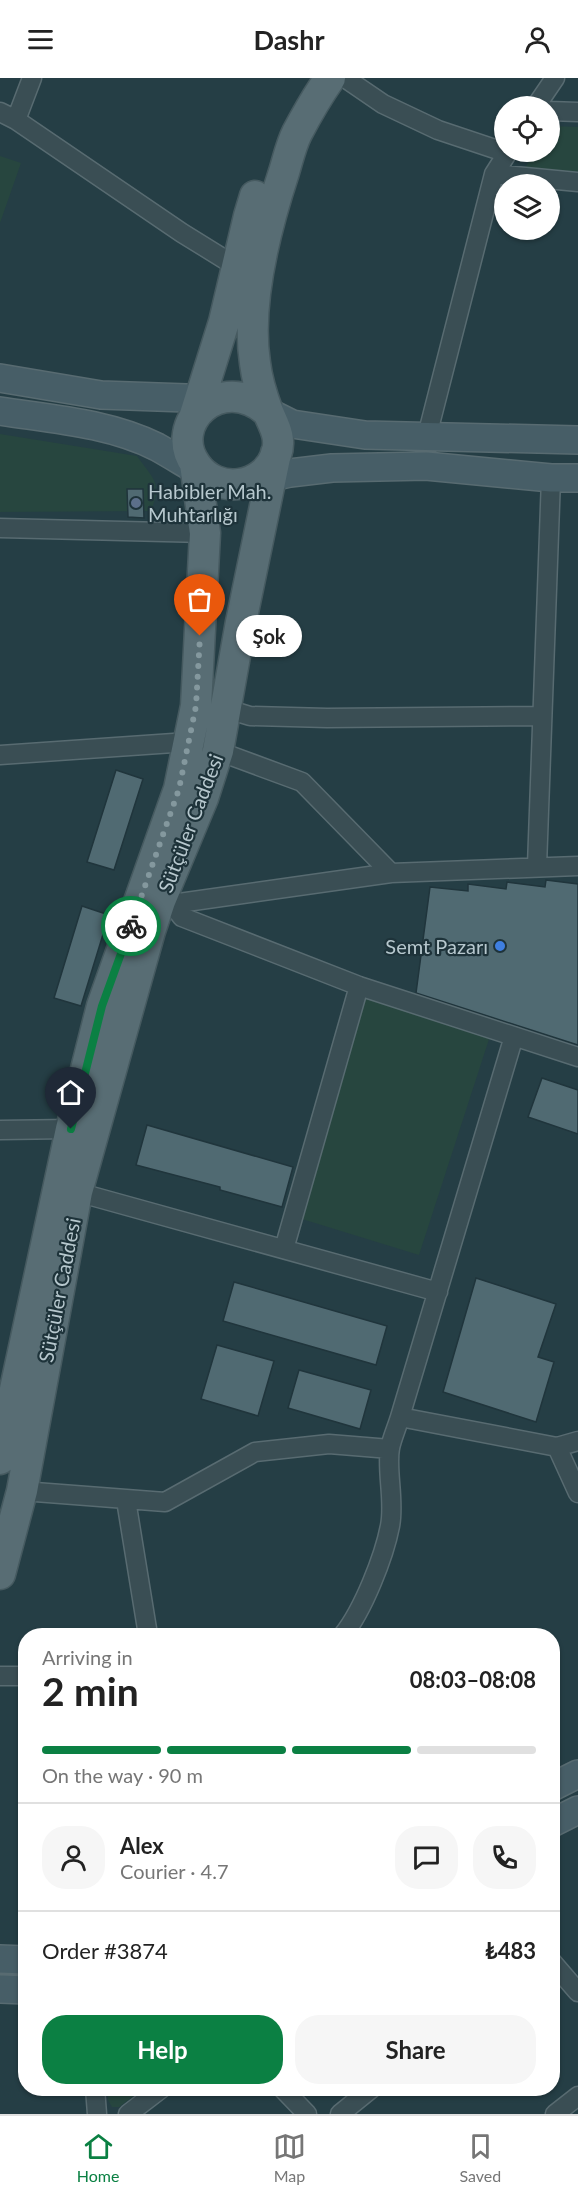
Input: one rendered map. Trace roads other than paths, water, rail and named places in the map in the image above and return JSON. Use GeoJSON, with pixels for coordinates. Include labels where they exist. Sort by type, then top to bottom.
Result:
{"type":"FeatureCollection","features":[{"type":"Feature","properties":{"kind":"main road"},"geometry":{"type":"LineString","coordinates":[[306,78],[278,126],[249,216],[203,406],[189,434],[189,450],[198,470],[218,483],[233,485],[265,471],[278,439],[276,425],[268,412],[258,380],[252,322],[268,221],[296,135],[330,78]]}},
{"type":"Feature","properties":{"kind":"main road"},"geometry":{"type":"LineString","coordinates":[[203,406],[230,396],[244,397],[258,403],[268,412]]}},
{"type":"Feature","properties":{"kind":"main road","name":"Sütçüler Caddesi"},"geometry":{"type":"LineString","coordinates":[[0,1459],[8,1374],[102,1006],[179,789],[189,742],[196,706],[205,533],[198,470]]}},
{"type":"Feature","properties":{"kind":"main road","name":"Sütçüler Caddesi"},"geometry":{"type":"LineString","coordinates":[[0,1574],[22,1491],[77,1191],[126,1011],[218,751],[227,709],[265,471]]}},
{"type":"Feature","properties":{"kind":"street"},"geometry":{"type":"LineString","coordinates":[[32,78],[8,116],[182,233],[237,267]]}},
{"type":"Feature","properties":{"kind":"street"},"geometry":{"type":"LineString","coordinates":[[345,78],[383,104],[438,130],[494,148]]}},
{"type":"Feature","properties":{"kind":"street"},"geometry":{"type":"LineString","coordinates":[[543,96],[555,78]]}},
{"type":"Feature","properties":{"kind":"street"},"geometry":{"type":"LineString","coordinates":[[560,111],[578,112]]}},
{"type":"Feature","properties":{"kind":"street"},"geometry":{"type":"LineString","coordinates":[[427,436],[494,174],[502,162]]}},
{"type":"Feature","properties":{"kind":"street"},"geometry":{"type":"LineString","coordinates":[[560,180],[578,182]]}},
{"type":"Feature","properties":{"kind":"street"},"geometry":{"type":"LineString","coordinates":[[0,378],[101,395],[203,406]]}},
{"type":"Feature","properties":{"kind":"street"},"geometry":{"type":"LineString","coordinates":[[0,411],[97,428],[156,447],[198,470]]}},
{"type":"Feature","properties":{"kind":"street"},"geometry":{"type":"LineString","coordinates":[[268,412],[291,424],[365,435],[566,439],[551,478],[537,866]]}},
{"type":"Feature","properties":{"kind":"street"},"geometry":{"type":"LineString","coordinates":[[265,471],[290,473],[332,468],[426,466],[551,478],[578,478]]}},
{"type":"Feature","properties":{"kind":"street"},"geometry":{"type":"LineString","coordinates":[[0,528],[205,533]]}},
{"type":"Feature","properties":{"kind":"street"},"geometry":{"type":"LineString","coordinates":[[227,709],[249,716],[327,718],[542,716]]}},
{"type":"Feature","properties":{"kind":"street"},"geometry":{"type":"LineString","coordinates":[[0,755],[189,742]]}},
{"type":"Feature","properties":{"kind":"street"},"geometry":{"type":"LineString","coordinates":[[218,751],[302,782],[391,873]]}},
{"type":"Feature","properties":{"kind":"street"},"geometry":{"type":"LineString","coordinates":[[166,903],[391,873],[578,866]]}},
{"type":"Feature","properties":{"kind":"street"},"geometry":{"type":"LineString","coordinates":[[166,903],[182,916],[359,986],[578,1057]]}},
{"type":"Feature","properties":{"kind":"street"},"geometry":{"type":"LineString","coordinates":[[284,1249],[359,986]]}},
{"type":"Feature","properties":{"kind":"street"},"geometry":{"type":"LineString","coordinates":[[349,1628],[363,1602],[390,1525],[392,1499],[390,1449],[514,1036]]}},
{"type":"Feature","properties":{"kind":"street"},"geometry":{"type":"LineString","coordinates":[[0,1130],[71,1129]]}},
{"type":"Feature","properties":{"kind":"street"},"geometry":{"type":"LineString","coordinates":[[77,1191],[438,1292]]}},
{"type":"Feature","properties":{"kind":"street"},"geometry":{"type":"LineString","coordinates":[[400,1417],[557,1448],[578,1441]]}},
{"type":"Feature","properties":{"kind":"street"},"geometry":{"type":"LineString","coordinates":[[22,1491],[165,1502],[255,1452],[329,1444],[390,1449]]}},
{"type":"Feature","properties":{"kind":"street"},"geometry":{"type":"LineString","coordinates":[[557,1448],[578,1493]]}},
{"type":"Feature","properties":{"kind":"street"},"geometry":{"type":"LineString","coordinates":[[126,1500],[147,1628]]}},
{"type":"Feature","properties":{"kind":"street"},"geometry":{"type":"LineString","coordinates":[[0,1676],[18,1676]]}},
{"type":"Feature","properties":{"kind":"street"},"geometry":{"type":"LineString","coordinates":[[560,1783],[578,1774]]}},
{"type":"Feature","properties":{"kind":"street"},"geometry":{"type":"LineString","coordinates":[[560,1819],[578,1810]]}},
{"type":"Feature","properties":{"kind":"street"},"geometry":{"type":"LineString","coordinates":[[0,1959],[18,1960]]}},
{"type":"Feature","properties":{"kind":"street"},"geometry":{"type":"LineString","coordinates":[[560,1971],[578,1992]]}},
{"type":"Feature","properties":{"kind":"street"},"geometry":{"type":"LineString","coordinates":[[0,1989],[18,1990]]}},
{"type":"Feature","properties":{"kind":"street"},"geometry":{"type":"LineString","coordinates":[[96,2096],[97,2114]]}},
{"type":"Feature","properties":{"kind":"street"},"geometry":{"type":"LineString","coordinates":[[128,2114],[152,2096]]}},
{"type":"Feature","properties":{"kind":"street"},"geometry":{"type":"LineString","coordinates":[[290,2096],[307,2114]]}},
{"type":"Feature","properties":{"kind":"street"},"geometry":{"type":"LineString","coordinates":[[340,2114],[362,2096]]}},
{"type":"Feature","properties":{"kind":"street"},"geometry":{"type":"LineString","coordinates":[[555,2114],[578,2096]]}},
{"type":"Feature","properties":{"kind":"place","name":"Habibler Mah. Muhtarlığı"},"geometry":{"type":"Point","coordinates":[136,503]}},
{"type":"Feature","properties":{"kind":"place","name":"Şok"},"geometry":{"type":"Point","coordinates":[200,636]}},
{"type":"Feature","properties":{"kind":"place","name":"Semt Pazarı"},"geometry":{"type":"Point","coordinates":[500,946]}}]}
